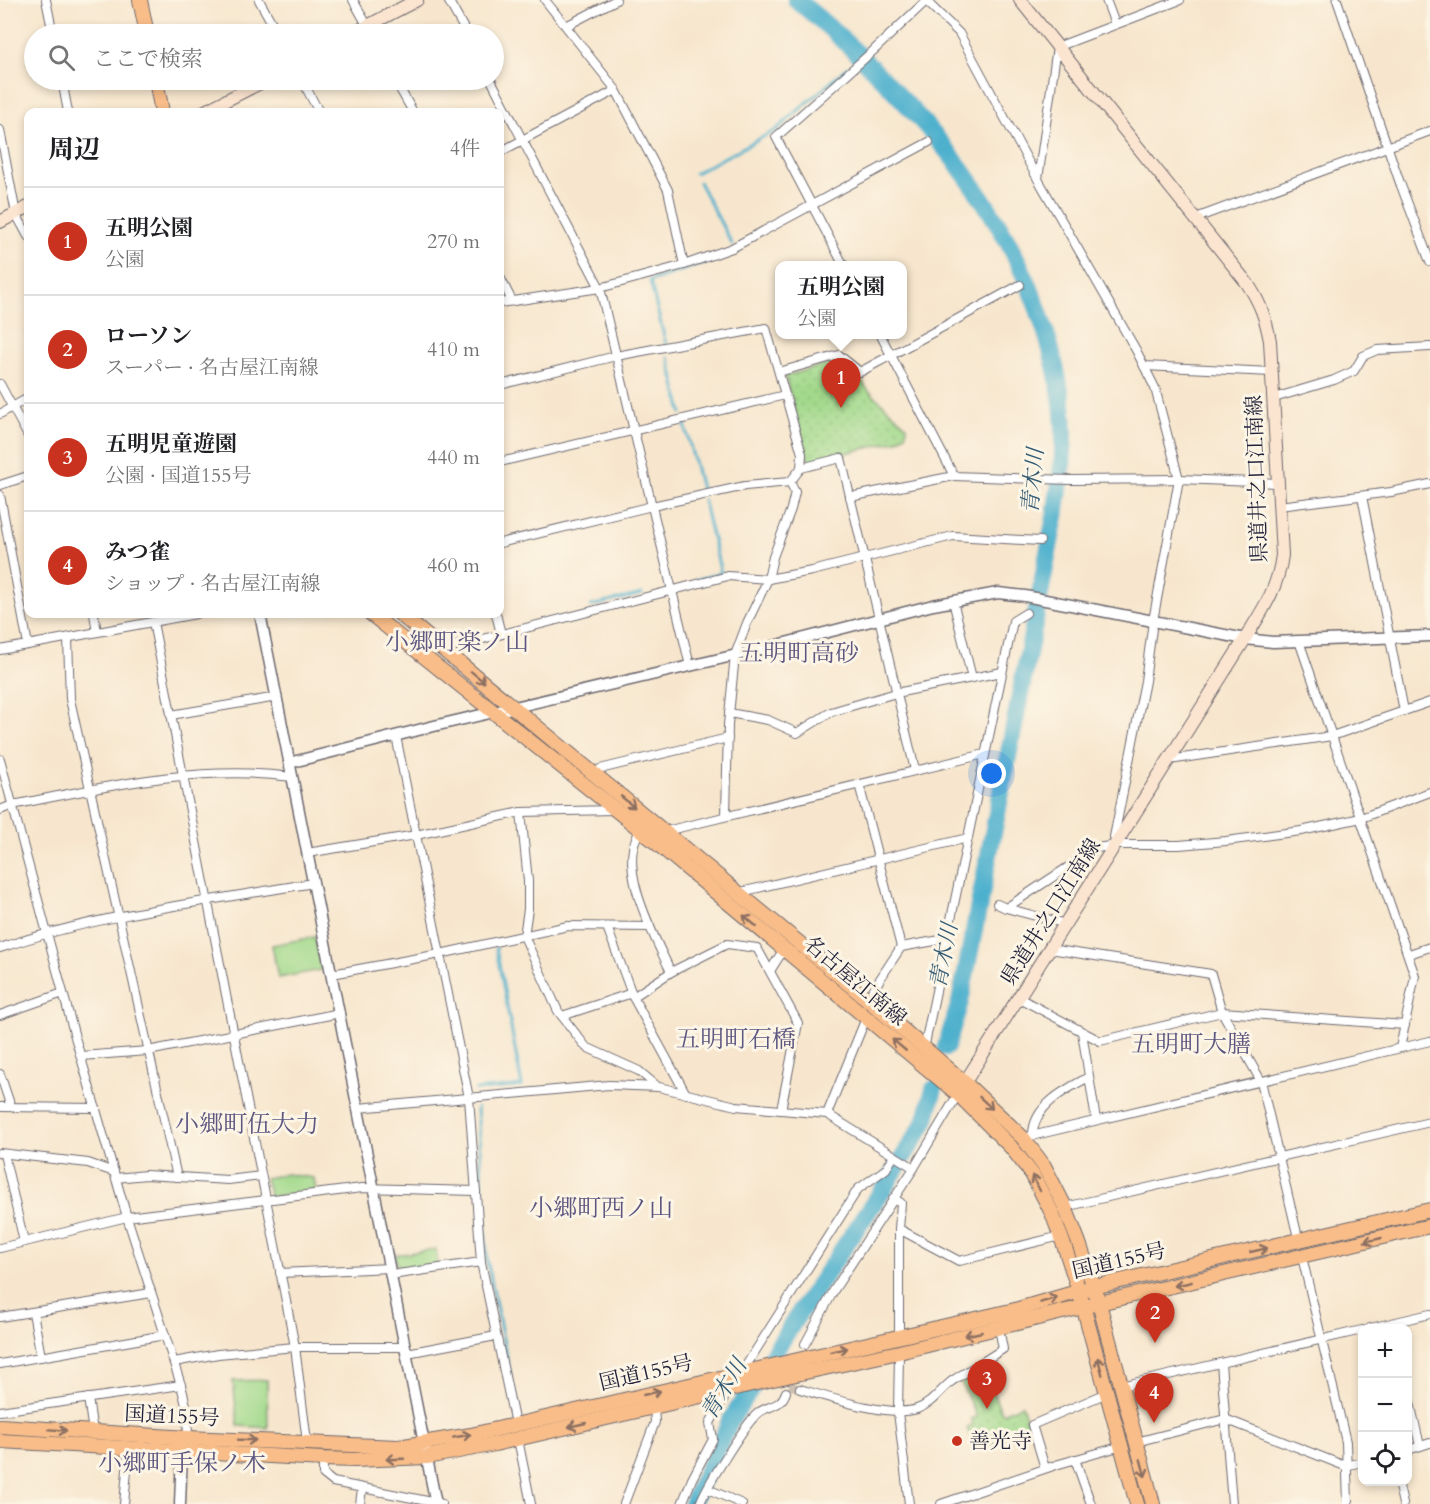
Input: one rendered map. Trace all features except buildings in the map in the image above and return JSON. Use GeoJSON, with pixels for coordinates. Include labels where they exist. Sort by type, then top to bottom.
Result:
{"type":"FeatureCollection","features":[{"type":"Feature","properties":{"kind":"main road"},"geometry":{"type":"LineString","coordinates":[[140,0],[145,24]]}},
{"type":"Feature","properties":{"kind":"main road"},"geometry":{"type":"LineString","coordinates":[[380,24],[417,0]]}},
{"type":"Feature","properties":{"kind":"main road","name":"県道井之口江南線"},"geometry":{"type":"LineString","coordinates":[[962,1089],[1245,639],[1274,590],[1282,555],[1270,341],[1266,318],[1259,301],[1196,218],[1020,0]]}},
{"type":"Feature","properties":{"kind":"main road"},"geometry":{"type":"LineString","coordinates":[[158,90],[161,108]]}},
{"type":"Feature","properties":{"kind":"main road"},"geometry":{"type":"LineString","coordinates":[[220,108],[249,90]]}},
{"type":"Feature","properties":{"kind":"main road"},"geometry":{"type":"LineString","coordinates":[[0,222],[24,209]]}},
{"type":"Feature","properties":{"kind":"main road","name":"名古屋江南線"},"geometry":{"type":"LineString","coordinates":[[376,618],[641,830],[866,1018],[1028,1137],[1065,1207],[1094,1287],[1153,1504]]}},
{"type":"Feature","properties":{"kind":"main road","name":"名古屋江南線"},"geometry":{"type":"LineString","coordinates":[[405,618],[867,999],[924,1049],[962,1089],[1011,1147],[1032,1174],[1061,1236],[1084,1307],[1137,1504]]}},
{"type":"Feature","properties":{"kind":"main road","name":"国道155号"},"geometry":{"type":"LineString","coordinates":[[0,1426],[188,1438],[398,1447],[471,1435],[1015,1310],[1094,1287],[1299,1242],[1430,1210]]}},
{"type":"Feature","properties":{"kind":"main road","name":"国道155号"},"geometry":{"type":"LineString","coordinates":[[0,1441],[323,1459],[427,1457],[518,1439],[732,1388],[899,1352],[1430,1226]]}},
{"type":"Feature","properties":{"kind":"street"},"geometry":{"type":"LineString","coordinates":[[46,0],[51,24]]}},
{"type":"Feature","properties":{"kind":"street"},"geometry":{"type":"LineString","coordinates":[[259,0],[272,24]]}},
{"type":"Feature","properties":{"kind":"street"},"geometry":{"type":"LineString","coordinates":[[353,0],[365,24]]}},
{"type":"Feature","properties":{"kind":"street"},"geometry":{"type":"LineString","coordinates":[[448,0],[461,24]]}},
{"type":"Feature","properties":{"kind":"street"},"geometry":{"type":"LineString","coordinates":[[545,0],[616,90],[668,190],[684,265]]}},
{"type":"Feature","properties":{"kind":"street"},"geometry":{"type":"LineString","coordinates":[[566,26],[616,0]]}},
{"type":"Feature","properties":{"kind":"street"},"geometry":{"type":"LineString","coordinates":[[841,261],[776,137],[872,52],[926,0],[959,33],[1038,179],[1144,366],[1155,388],[1179,479],[1114,837],[1116,844]]}},
{"type":"Feature","properties":{"kind":"street"},"geometry":{"type":"LineString","coordinates":[[1106,0],[1115,24]]}},
{"type":"Feature","properties":{"kind":"street"},"geometry":{"type":"LineString","coordinates":[[1038,179],[1057,46],[1180,0]]}},
{"type":"Feature","properties":{"kind":"street"},"geometry":{"type":"LineString","coordinates":[[1337,0],[1430,262]]}},
{"type":"Feature","properties":{"kind":"street"},"geometry":{"type":"LineString","coordinates":[[64,90],[67,108]]}},
{"type":"Feature","properties":{"kind":"street"},"geometry":{"type":"LineString","coordinates":[[307,90],[317,108]]}},
{"type":"Feature","properties":{"kind":"street"},"geometry":{"type":"LineString","coordinates":[[401,90],[411,108]]}},
{"type":"Feature","properties":{"kind":"street"},"geometry":{"type":"LineString","coordinates":[[496,90],[600,288],[690,666]]}},
{"type":"Feature","properties":{"kind":"street"},"geometry":{"type":"LineString","coordinates":[[504,150],[616,90]]}},
{"type":"Feature","properties":{"kind":"street"},"geometry":{"type":"LineString","coordinates":[[0,130],[16,214],[24,229]]}},
{"type":"Feature","properties":{"kind":"street"},"geometry":{"type":"LineString","coordinates":[[1196,218],[1430,130]]}},
{"type":"Feature","properties":{"kind":"street"},"geometry":{"type":"LineString","coordinates":[[504,303],[600,288],[684,265],[732,248],[929,142]]}},
{"type":"Feature","properties":{"kind":"street"},"geometry":{"type":"LineString","coordinates":[[504,285],[512,302]]}},
{"type":"Feature","properties":{"kind":"street"},"geometry":{"type":"LineString","coordinates":[[779,372],[839,355],[860,372],[1020,285]]}},
{"type":"Feature","properties":{"kind":"street"},"geometry":{"type":"LineString","coordinates":[[504,384],[616,356],[766,328],[802,454],[801,468],[790,482],[745,486],[504,542]]}},
{"type":"Feature","properties":{"kind":"street"},"geometry":{"type":"LineString","coordinates":[[883,339],[954,476]]}},
{"type":"Feature","properties":{"kind":"street"},"geometry":{"type":"LineString","coordinates":[[1274,398],[1334,380],[1354,371],[1362,356],[1377,351],[1430,347]]}},
{"type":"Feature","properties":{"kind":"street"},"geometry":{"type":"LineString","coordinates":[[1144,366],[1272,372]]}},
{"type":"Feature","properties":{"kind":"street"},"geometry":{"type":"LineString","coordinates":[[0,384],[24,429]]}},
{"type":"Feature","properties":{"kind":"street"},"geometry":{"type":"LineString","coordinates":[[504,461],[785,395]]}},
{"type":"Feature","properties":{"kind":"street"},"geometry":{"type":"LineString","coordinates":[[0,414],[24,400]]}},
{"type":"Feature","properties":{"kind":"street"},"geometry":{"type":"LineString","coordinates":[[801,468],[841,459],[915,770]]}},
{"type":"Feature","properties":{"kind":"street"},"geometry":{"type":"LineString","coordinates":[[850,497],[954,476],[1179,479],[1278,483]]}},
{"type":"Feature","properties":{"kind":"street"},"geometry":{"type":"LineString","coordinates":[[0,485],[24,477]]}},
{"type":"Feature","properties":{"kind":"street"},"geometry":{"type":"LineString","coordinates":[[726,816],[729,713],[735,655],[768,579],[793,501],[795,492],[790,482]]}},
{"type":"Feature","properties":{"kind":"street"},"geometry":{"type":"LineString","coordinates":[[1279,506],[1362,496],[1430,484]]}},
{"type":"Feature","properties":{"kind":"street"},"geometry":{"type":"LineString","coordinates":[[0,495],[28,645]]}},
{"type":"Feature","properties":{"kind":"street"},"geometry":{"type":"LineString","coordinates":[[1362,496],[1404,711]]}},
{"type":"Feature","properties":{"kind":"street"},"geometry":{"type":"LineString","coordinates":[[444,649],[728,576],[768,579],[812,571],[953,536],[1040,541]]}},
{"type":"Feature","properties":{"kind":"street"},"geometry":{"type":"LineString","coordinates":[[290,763],[879,618],[998,593],[1025,596],[1245,639],[1273,642],[1430,636]]}},
{"type":"Feature","properties":{"kind":"street"},"geometry":{"type":"LineString","coordinates":[[953,601],[972,678]]}},
{"type":"Feature","properties":{"kind":"street"},"geometry":{"type":"LineString","coordinates":[[924,1049],[1013,621],[1026,613]]}},
{"type":"Feature","properties":{"kind":"street"},"geometry":{"type":"LineString","coordinates":[[95,618],[97,632]]}},
{"type":"Feature","properties":{"kind":"street"},"geometry":{"type":"LineString","coordinates":[[0,650],[153,622],[164,618]]}},
{"type":"Feature","properties":{"kind":"street"},"geometry":{"type":"LineString","coordinates":[[261,618],[438,1503],[333,1482],[324,1474],[323,1459]]}},
{"type":"Feature","properties":{"kind":"street"},"geometry":{"type":"LineString","coordinates":[[497,618],[501,634]]}},
{"type":"Feature","properties":{"kind":"street"},"geometry":{"type":"LineString","coordinates":[[153,622],[295,1347],[307,1442]]}},
{"type":"Feature","properties":{"kind":"street"},"geometry":{"type":"LineString","coordinates":[[68,638],[70,699],[177,1177]]}},
{"type":"Feature","properties":{"kind":"street"},"geometry":{"type":"LineString","coordinates":[[1299,641],[1415,976],[1400,1048]]}},
{"type":"Feature","properties":{"kind":"street"},"geometry":{"type":"LineString","coordinates":[[729,713],[768,720],[797,733],[831,712],[897,693],[1002,672]]}},
{"type":"Feature","properties":{"kind":"street"},"geometry":{"type":"LineString","coordinates":[[171,715],[277,697]]}},
{"type":"Feature","properties":{"kind":"street"},"geometry":{"type":"LineString","coordinates":[[1169,760],[1332,736],[1430,702]]}},
{"type":"Feature","properties":{"kind":"street"},"geometry":{"type":"LineString","coordinates":[[396,736],[469,1098],[481,1262],[515,1424]]}},
{"type":"Feature","properties":{"kind":"street"},"geometry":{"type":"LineString","coordinates":[[595,775],[600,769],[728,738]]}},
{"type":"Feature","properties":{"kind":"street"},"geometry":{"type":"LineString","coordinates":[[664,833],[985,754]]}},
{"type":"Feature","properties":{"kind":"street"},"geometry":{"type":"LineString","coordinates":[[0,759],[63,993],[127,1217],[187,1409],[188,1438],[182,1451],[180,1504]]}},
{"type":"Feature","properties":{"kind":"street"},"geometry":{"type":"LineString","coordinates":[[0,810],[13,805],[90,790],[183,777],[248,774],[292,777]]}},
{"type":"Feature","properties":{"kind":"street"},"geometry":{"type":"LineString","coordinates":[[859,784],[901,947]]}},
{"type":"Feature","properties":{"kind":"street"},"geometry":{"type":"LineString","coordinates":[[1006,908],[1097,848],[1116,844],[1179,845],[1301,831],[1361,818],[1430,792]]}},
{"type":"Feature","properties":{"kind":"street"},"geometry":{"type":"LineString","coordinates":[[307,853],[416,835],[521,812],[614,810]]}},
{"type":"Feature","properties":{"kind":"street"},"geometry":{"type":"LineString","coordinates":[[521,812],[528,881],[528,909],[524,936],[562,1016],[586,1047],[639,1071],[659,1087]]}},
{"type":"Feature","properties":{"kind":"street"},"geometry":{"type":"LineString","coordinates":[[641,830],[634,840],[633,864],[638,895],[671,972]]}},
{"type":"Feature","properties":{"kind":"street"},"geometry":{"type":"LineString","coordinates":[[739,894],[878,858],[968,838]]}},
{"type":"Feature","properties":{"kind":"street"},"geometry":{"type":"LineString","coordinates":[[0,948],[47,932],[119,917],[313,883]]}},
{"type":"Feature","properties":{"kind":"street"},"geometry":{"type":"LineString","coordinates":[[997,904],[1066,924]]}},
{"type":"Feature","properties":{"kind":"street"},"geometry":{"type":"LineString","coordinates":[[332,974],[440,954],[568,926],[650,927]]}},
{"type":"Feature","properties":{"kind":"street"},"geometry":{"type":"LineString","coordinates":[[607,927],[633,995],[686,1094]]}},
{"type":"Feature","properties":{"kind":"street"},"geometry":{"type":"LineString","coordinates":[[867,999],[901,947],[946,939]]}},
{"type":"Feature","properties":{"kind":"street"},"geometry":{"type":"LineString","coordinates":[[562,1016],[633,995],[671,972],[727,944],[757,948],[798,1023],[782,1110]]}},
{"type":"Feature","properties":{"kind":"street"},"geometry":{"type":"LineString","coordinates":[[1409,954],[1430,947]]}},
{"type":"Feature","properties":{"kind":"street"},"geometry":{"type":"LineString","coordinates":[[1050,949],[1211,974],[1222,1012],[1261,1081],[1299,1242]]}},
{"type":"Feature","properties":{"kind":"street"},"geometry":{"type":"LineString","coordinates":[[770,971],[784,950]]}},
{"type":"Feature","properties":{"kind":"street"},"geometry":{"type":"LineString","coordinates":[[0,1015],[63,993]]}},
{"type":"Feature","properties":{"kind":"street"},"geometry":{"type":"LineString","coordinates":[[1019,998],[1100,1041],[1222,1012],[1405,1025]]}},
{"type":"Feature","properties":{"kind":"street"},"geometry":{"type":"LineString","coordinates":[[81,1056],[148,1051],[340,1013]]}},
{"type":"Feature","properties":{"kind":"street"},"geometry":{"type":"LineString","coordinates":[[827,1114],[866,1018]]}},
{"type":"Feature","properties":{"kind":"street"},"geometry":{"type":"LineString","coordinates":[[1082,1032],[1096,1120]]}},
{"type":"Feature","properties":{"kind":"street"},"geometry":{"type":"LineString","coordinates":[[1028,1137],[1430,1041]]}},
{"type":"Feature","properties":{"kind":"street"},"geometry":{"type":"LineString","coordinates":[[0,1074],[11,1107]]}},
{"type":"Feature","properties":{"kind":"street"},"geometry":{"type":"LineString","coordinates":[[1028,1137],[1033,1122],[1048,1104],[1066,1089],[1089,1077]]}},
{"type":"Feature","properties":{"kind":"street"},"geometry":{"type":"LineString","coordinates":[[358,1108],[609,1085],[659,1087],[736,1107],[827,1114],[911,1166]]}},
{"type":"Feature","properties":{"kind":"street"},"geometry":{"type":"LineString","coordinates":[[805,1344],[834,1290],[962,1089]]}},
{"type":"Feature","properties":{"kind":"street"},"geometry":{"type":"LineString","coordinates":[[0,1107],[96,1108]]}},
{"type":"Feature","properties":{"kind":"street"},"geometry":{"type":"LineString","coordinates":[[1065,1207],[1430,1122]]}},
{"type":"Feature","properties":{"kind":"street"},"geometry":{"type":"LineString","coordinates":[[24,1242],[2,1153],[87,1162],[115,1175],[228,1180],[261,1176]]}},
{"type":"Feature","properties":{"kind":"street"},"geometry":{"type":"LineString","coordinates":[[744,1372],[858,1189],[886,1169],[895,1156]]}},
{"type":"Feature","properties":{"kind":"street"},"geometry":{"type":"LineString","coordinates":[[0,1248],[127,1217],[374,1187],[476,1191]]}},
{"type":"Feature","properties":{"kind":"street"},"geometry":{"type":"LineString","coordinates":[[893,1198],[901,1203],[899,1336]]}},
{"type":"Feature","properties":{"kind":"street"},"geometry":{"type":"LineString","coordinates":[[899,1229],[959,1261],[1061,1236]]}},
{"type":"Feature","properties":{"kind":"street"},"geometry":{"type":"LineString","coordinates":[[1302,1257],[1346,1442],[1347,1504]]}},
{"type":"Feature","properties":{"kind":"street"},"geometry":{"type":"LineString","coordinates":[[280,1273],[391,1271],[481,1262]]}},
{"type":"Feature","properties":{"kind":"street"},"geometry":{"type":"LineString","coordinates":[[0,1317],[152,1293]]}},
{"type":"Feature","properties":{"kind":"street"},"geometry":{"type":"LineString","coordinates":[[33,1312],[41,1357]]}},
{"type":"Feature","properties":{"kind":"street"},"geometry":{"type":"LineString","coordinates":[[1398,1324],[1430,1314]]}},
{"type":"Feature","properties":{"kind":"street"},"geometry":{"type":"LineString","coordinates":[[800,1389],[836,1400],[898,1412],[916,1410],[928,1404],[950,1382],[1003,1349],[999,1328]]}},
{"type":"Feature","properties":{"kind":"street"},"geometry":{"type":"LineString","coordinates":[[1121,1386],[1358,1331]]}},
{"type":"Feature","properties":{"kind":"street"},"geometry":{"type":"LineString","coordinates":[[0,1364],[165,1335]]}},
{"type":"Feature","properties":{"kind":"street"},"geometry":{"type":"LineString","coordinates":[[174,1362],[218,1354],[295,1347],[406,1350],[496,1336]]}},
{"type":"Feature","properties":{"kind":"street"},"geometry":{"type":"LineString","coordinates":[[899,1352],[898,1412],[909,1504]]}},
{"type":"Feature","properties":{"kind":"street"},"geometry":{"type":"LineString","coordinates":[[1221,1363],[1232,1504]]}},
{"type":"Feature","properties":{"kind":"street"},"geometry":{"type":"LineString","coordinates":[[0,1411],[181,1385]]}},
{"type":"Feature","properties":{"kind":"street"},"geometry":{"type":"LineString","coordinates":[[682,1504],[692,1479],[714,1439],[710,1423],[732,1388]]}},
{"type":"Feature","properties":{"kind":"street"},"geometry":{"type":"LineString","coordinates":[[700,1504],[733,1446],[758,1413],[784,1399],[786,1392]]}},
{"type":"Feature","properties":{"kind":"street"},"geometry":{"type":"LineString","coordinates":[[1046,1468],[1032,1425],[1107,1393]]}},
{"type":"Feature","properties":{"kind":"street"},"geometry":{"type":"LineString","coordinates":[[88,1398],[93,1432]]}},
{"type":"Feature","properties":{"kind":"street"},"geometry":{"type":"LineString","coordinates":[[624,1504],[655,1422],[654,1407]]}},
{"type":"Feature","properties":{"kind":"street"},"geometry":{"type":"LineString","coordinates":[[1412,1414],[1420,1446]]}},
{"type":"Feature","properties":{"kind":"street"},"geometry":{"type":"LineString","coordinates":[[1136,1442],[1225,1419],[1345,1466],[1358,1463]]}},
{"type":"Feature","properties":{"kind":"street"},"geometry":{"type":"LineString","coordinates":[[518,1439],[531,1504]]}},
{"type":"Feature","properties":{"kind":"street"},"geometry":{"type":"LineString","coordinates":[[1412,1448],[1430,1443]]}},
{"type":"Feature","properties":{"kind":"street"},"geometry":{"type":"LineString","coordinates":[[941,1504],[1046,1468],[1122,1446]]}},
{"type":"Feature","properties":{"kind":"street"},"geometry":{"type":"LineString","coordinates":[[124,1504],[129,1448]]}},
{"type":"Feature","properties":{"kind":"street"},"geometry":{"type":"LineString","coordinates":[[1075,1459],[1091,1504]]}},
{"type":"Feature","properties":{"kind":"street"},"geometry":{"type":"LineString","coordinates":[[1399,1486],[1403,1504]]}},
{"type":"Feature","properties":{"kind":"street"},"geometry":{"type":"LineString","coordinates":[[360,1504],[362,1489]]}},
{"type":"Feature","properties":{"kind":"street"},"geometry":{"type":"LineString","coordinates":[[708,1489],[742,1504]]}},
{"type":"Feature","properties":{"kind":"green space"},"geometry":{"type":"Polygon","coordinates":[[[839,361],[857,375],[868,390],[907,426],[906,435],[896,441],[809,462],[785,376],[839,361]]]}},
{"type":"Feature","properties":{"kind":"green space"},"geometry":{"type":"Polygon","coordinates":[[[315,937],[321,970],[278,978],[272,945],[315,937]]]}},
{"type":"Feature","properties":{"kind":"green space"},"geometry":{"type":"Polygon","coordinates":[[[286,1174],[314,1178],[316,1191],[270,1197],[265,1178],[286,1174]]]}},
{"type":"Feature","properties":{"kind":"green space"},"geometry":{"type":"Polygon","coordinates":[[[436,1249],[438,1265],[404,1269],[397,1265],[395,1255],[436,1249]]]}},
{"type":"Feature","properties":{"kind":"green space"},"geometry":{"type":"Polygon","coordinates":[[[982,1368],[1002,1413],[1022,1405],[1030,1430],[975,1449],[967,1428],[973,1425],[971,1418],[977,1417],[961,1383],[982,1368]]]}},
{"type":"Feature","properties":{"kind":"green space"},"geometry":{"type":"Polygon","coordinates":[[[267,1380],[268,1428],[238,1426],[233,1381],[267,1380]]]}},
{"type":"Feature","properties":{"kind":"waterway","name":"青木川"},"geometry":{"type":"LineString","coordinates":[[796,0],[849,46],[899,96],[946,150],[987,206],[1020,266],[1034,299],[1050,345],[1061,394],[1064,442],[1055,517],[960,1002],[946,1047]]}},
{"type":"Feature","properties":{"kind":"waterway"},"geometry":{"type":"LineString","coordinates":[[695,173],[776,130],[848,67]]}},
{"type":"Feature","properties":{"kind":"waterway"},"geometry":{"type":"LineString","coordinates":[[699,182],[732,244]]}},
{"type":"Feature","properties":{"kind":"waterway"},"geometry":{"type":"LineString","coordinates":[[666,344],[650,281],[731,254]]}},
{"type":"Feature","properties":{"kind":"waterway"},"geometry":{"type":"LineString","coordinates":[[669,358],[682,413]]}},
{"type":"Feature","properties":{"kind":"waterway"},"geometry":{"type":"LineString","coordinates":[[684,421],[701,489]]}},
{"type":"Feature","properties":{"kind":"waterway"},"geometry":{"type":"LineString","coordinates":[[696,580],[721,573],[703,499]]}},
{"type":"Feature","properties":{"kind":"waterway"},"geometry":{"type":"LineString","coordinates":[[591,606],[642,594]]}},
{"type":"Feature","properties":{"kind":"waterway"},"geometry":{"type":"LineString","coordinates":[[476,1090],[522,1086],[496,948]]}},
{"type":"Feature","properties":{"kind":"waterway","name":"青木川"},"geometry":{"type":"LineString","coordinates":[[692,1504],[729,1423],[925,1122],[934,1089]]}},
{"type":"Feature","properties":{"kind":"waterway"},"geometry":{"type":"LineString","coordinates":[[477,1108],[487,1260],[517,1409]]}},
{"type":"Feature","properties":{"kind":"tunnel"},"geometry":{"type":"LineString","coordinates":[[789,1385],[800,1389]]}},
{"type":"Feature","properties":{"kind":"place","name":"五明公園"},"geometry":{"type":"Point","coordinates":[841,408]}},
{"type":"Feature","properties":{"kind":"place","name":"ローソン"},"geometry":{"type":"Point","coordinates":[1155,1343]}},
{"type":"Feature","properties":{"kind":"place","name":"五明児童遊園"},"geometry":{"type":"Point","coordinates":[987,1409]}},
{"type":"Feature","properties":{"kind":"place","name":"みつ雀"},"geometry":{"type":"Point","coordinates":[1154,1423]}},
{"type":"Feature","properties":{"kind":"place","name":"善光寺"},"geometry":{"type":"Point","coordinates":[957,1441]}},
{"type":"Feature","properties":{"kind":"district","name":"小郷町楽ノ山"},"geometry":{"type":"Point","coordinates":[457,642]}},
{"type":"Feature","properties":{"kind":"district","name":"五明町高砂"},"geometry":{"type":"Point","coordinates":[799,653]}},
{"type":"Feature","properties":{"kind":"district","name":"五明町石橋"},"geometry":{"type":"Point","coordinates":[736,1039]}},
{"type":"Feature","properties":{"kind":"district","name":"五明町大膳"},"geometry":{"type":"Point","coordinates":[1191,1044]}},
{"type":"Feature","properties":{"kind":"district","name":"小郷町伍大力"},"geometry":{"type":"Point","coordinates":[247,1124]}},
{"type":"Feature","properties":{"kind":"district","name":"小郷町西ノ山"},"geometry":{"type":"Point","coordinates":[601,1208]}},
{"type":"Feature","properties":{"kind":"district","name":"小郷町手保ノ木"},"geometry":{"type":"Point","coordinates":[182,1463]}}]}
